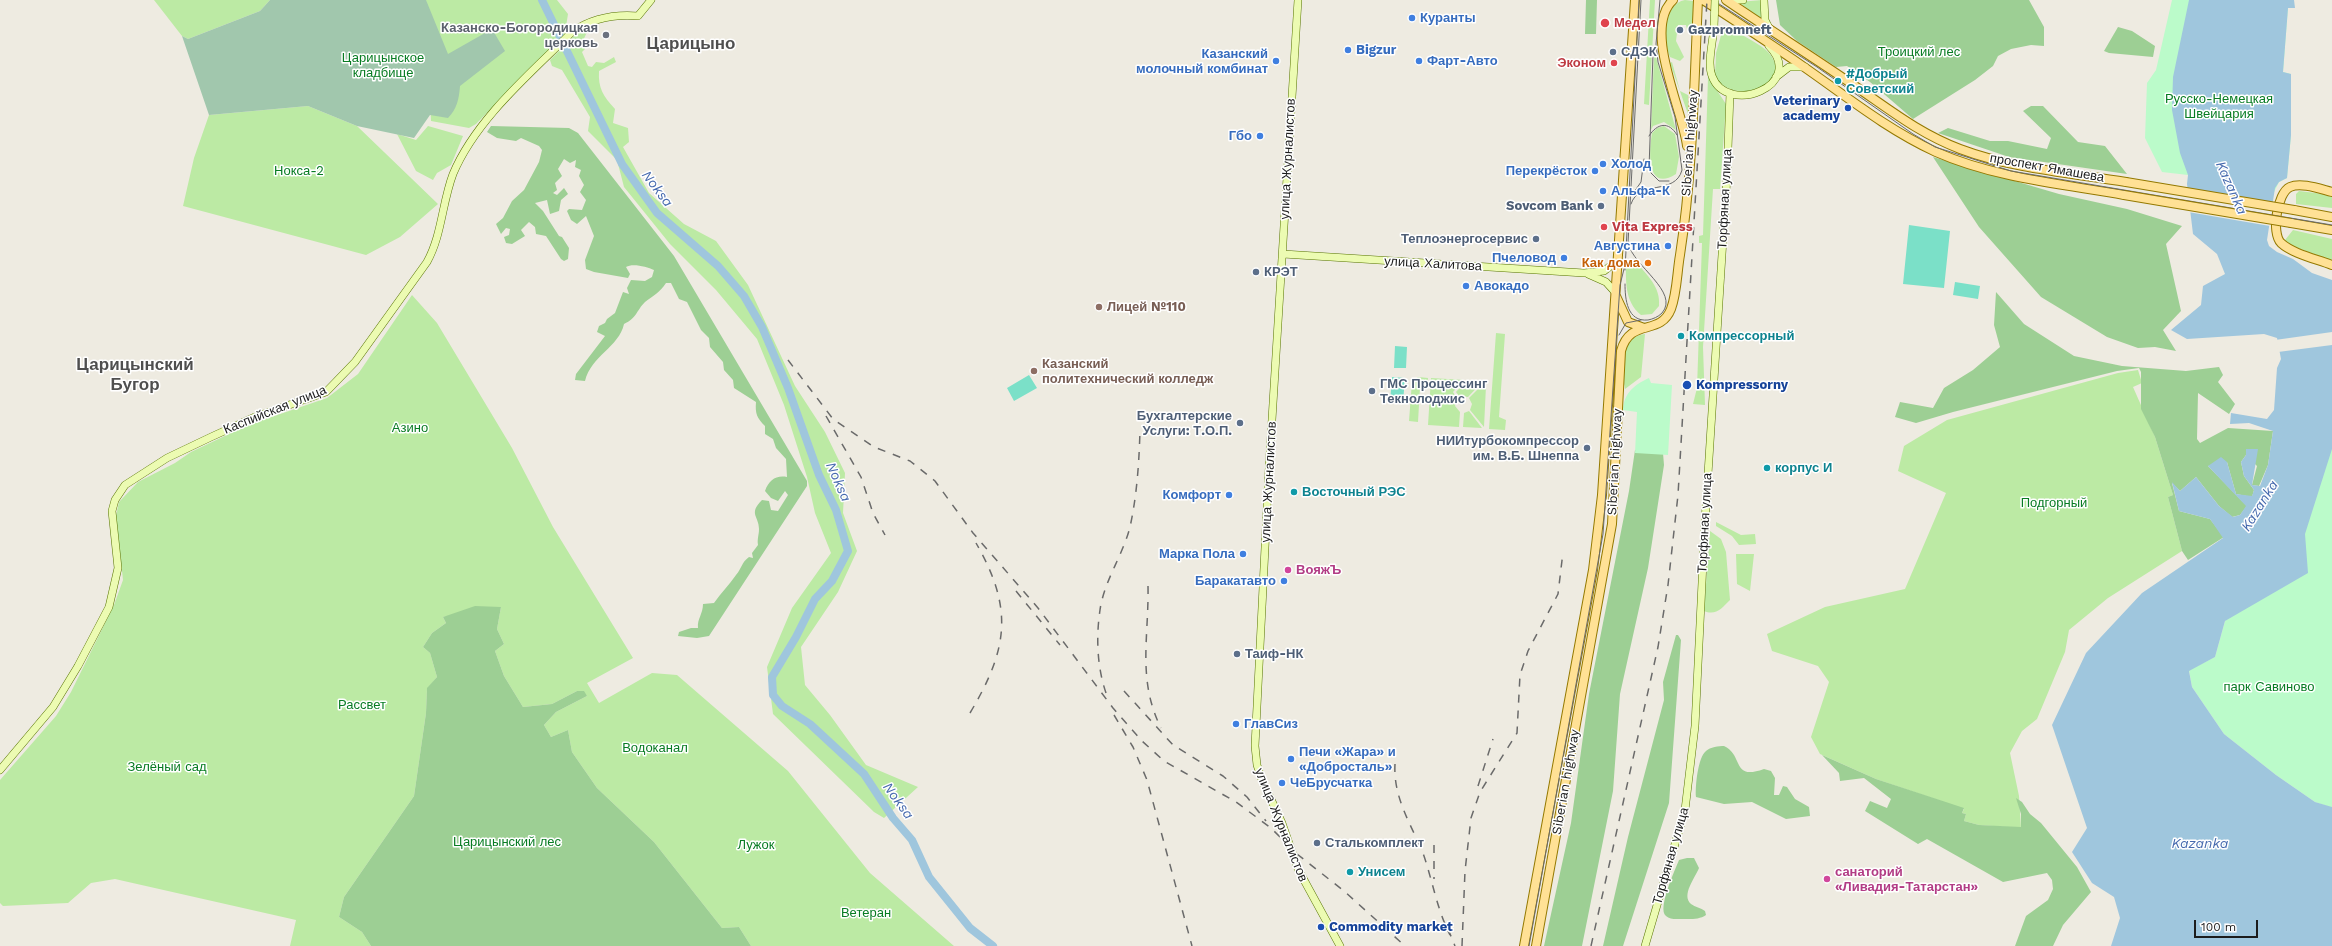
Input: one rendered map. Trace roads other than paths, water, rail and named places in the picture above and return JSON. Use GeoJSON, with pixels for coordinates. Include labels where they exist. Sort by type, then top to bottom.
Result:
{"type":"FeatureCollection","features":[{"type":"Feature","properties":{"kind":"main road","name":"Siberian highway"},"geometry":{"type":"LineString","coordinates":[[1524,946],[1593,570],[1602,495],[1635,0]]}},
{"type":"Feature","properties":{"kind":"main road"},"geometry":{"type":"LineString","coordinates":[[1673,0],[1666,9],[1664,18],[1663,53],[1684,127],[1689,160]]}},
{"type":"Feature","properties":{"kind":"main road","name":"Siberian highway"},"geometry":{"type":"LineString","coordinates":[[1536,946],[1611,531],[1621,351],[1626,337],[1661,321],[1671,309],[1683,235],[1689,160],[1698,0]]}},
{"type":"Feature","properties":{"kind":"main road","name":"проспект Ямашева"},"geometry":{"type":"LineString","coordinates":[[1703,0],[1805,67],[1852,102],[1910,139],[1950,158],[2008,174],[2332,230]]}},
{"type":"Feature","properties":{"kind":"main road","name":"проспект Ямашева"},"geometry":{"type":"LineString","coordinates":[[1726,0],[1872,96],[1912,126],[1941,140],[2012,164],[2332,217]]}},
{"type":"Feature","properties":{"kind":"main road"},"geometry":{"type":"LineString","coordinates":[[2332,192],[2300,185],[2290,187],[2280,197],[2275,233],[2278,240],[2289,248],[2332,265]]}},
{"type":"Feature","properties":{"kind":"main road"},"geometry":{"type":"LineString","coordinates":[[1615,292],[1628,322],[1635,326],[1646,328]]}},
{"type":"Feature","properties":{"kind":"street","name":"Каспийская улица"},"geometry":{"type":"LineString","coordinates":[[0,770],[53,707],[78,666],[109,607],[118,568],[112,511],[115,500],[125,485],[161,462],[211,436],[255,417],[326,392],[338,382],[356,362],[427,262],[436,246],[453,175],[474,134],[572,32],[584,23],[601,18],[621,15],[638,16],[651,0]]}},
{"type":"Feature","properties":{"kind":"street","name":"улица Журналистов"},"geometry":{"type":"LineString","coordinates":[[1298,0],[1260,637],[1255,746],[1257,765],[1262,780],[1282,823],[1300,876],[1340,946]]}},
{"type":"Feature","properties":{"kind":"street"},"geometry":{"type":"LineString","coordinates":[[1715,0],[1711,72],[1718,86],[1730,93],[1749,94],[1761,92],[1770,86],[1776,77],[1789,67],[1805,67]]}},
{"type":"Feature","properties":{"kind":"street"},"geometry":{"type":"LineString","coordinates":[[1734,0],[1743,0]]}},
{"type":"Feature","properties":{"kind":"street"},"geometry":{"type":"LineString","coordinates":[[1764,0],[1765,20],[1770,30]]}},
{"type":"Feature","properties":{"kind":"street"},"geometry":{"type":"LineString","coordinates":[[1763,40],[1775,52],[1778,63],[1776,77]]}},
{"type":"Feature","properties":{"kind":"street","name":"Торфяная улица"},"geometry":{"type":"LineString","coordinates":[[1645,946],[1685,810],[1695,726],[1705,521],[1727,176],[1730,93]]}},
{"type":"Feature","properties":{"kind":"street","name":"улица Халитова"},"geometry":{"type":"LineString","coordinates":[[1283,254],[1584,273]]}},
{"type":"Feature","properties":{"kind":"street"},"geometry":{"type":"LineString","coordinates":[[1584,273],[1604,271],[1613,266],[1617,261]]}},
{"type":"Feature","properties":{"kind":"street"},"geometry":{"type":"LineString","coordinates":[[1584,273],[1602,279],[1615,292]]}},
{"type":"Feature","properties":{"kind":"water","name":"Kazanka"},"geometry":{"type":"Polygon","coordinates":[[[2189,0],[2294,0],[2295,8],[2288,8],[2283,72],[2291,74],[2291,135],[2287,178],[2279,182],[2275,188],[2267,240],[2269,246],[2277,252],[2293,259],[2312,273],[2332,280],[2332,449],[2305,534],[2308,573],[2225,621],[2215,657],[2189,671],[2192,687],[2224,734],[2276,775],[2315,802],[2332,807],[2332,946],[2111,946],[2120,918],[2114,897],[2092,883],[2072,852],[2087,828],[2052,725],[2086,653],[2142,593],[2223,538],[2210,519],[2179,511],[2172,482],[2180,491],[2196,477],[2219,506],[2233,517],[2240,515],[2246,506],[2208,466],[2221,457],[2227,462],[2236,494],[2252,496],[2254,490],[2244,476],[2241,462],[2246,455],[2246,449],[2258,449],[2252,485],[2260,486],[2268,465],[2273,431],[2249,423],[2230,424],[2231,413],[2267,419],[2274,410],[2277,368],[2281,359],[2277,338],[2264,334],[2187,339],[2171,330],[2201,305],[2203,286],[2225,274],[2217,254],[2193,234],[2187,184],[2188,175],[2180,153],[2172,110],[2173,77],[2189,0]]]}},
{"type":"Feature","properties":{"kind":"waterway","name":"Noksa"},"geometry":{"type":"LineString","coordinates":[[542,0],[622,164],[657,213],[718,266],[744,296],[762,327],[788,388],[819,475],[836,510],[848,551],[832,581],[815,599],[796,637],[772,677],[773,695],[782,706],[810,724],[864,774],[893,818],[912,840],[929,877],[970,928],[993,946]]}},
{"type":"Feature","properties":{"kind":"tram line"},"geometry":{"type":"LineString","coordinates":[[1625,270],[1639,0]]}},
{"type":"Feature","properties":{"kind":"tram line"},"geometry":{"type":"LineString","coordinates":[[1625,284],[1627,303],[1631,313],[1636,317],[1641,320],[1648,320],[1655,318],[1662,313],[1666,305],[1665,296],[1654,279],[1638,261],[1628,243],[1641,0]]}},
{"type":"Feature","properties":{"kind":"tram line"},"geometry":{"type":"LineString","coordinates":[[1631,204],[1635,196],[1641,192],[1672,183],[1678,178],[1682,170],[1675,117],[1658,62],[1656,44],[1660,0]]}},
{"type":"Feature","properties":{"kind":"tram line"},"geometry":{"type":"LineString","coordinates":[[1713,0],[1817,67],[1913,134],[1935,147],[2011,171],[2332,225]]}},
{"type":"Feature","properties":{"kind":"tram line"},"geometry":{"type":"LineString","coordinates":[[1653,55],[1649,168],[1651,173],[1659,181],[1669,181]]}},
{"type":"Feature","properties":{"kind":"tram line"},"geometry":{"type":"LineString","coordinates":[[1649,136],[1656,128],[1663,125],[1670,127],[1677,135]]}},
{"type":"Feature","properties":{"kind":"tram line"},"geometry":{"type":"LineString","coordinates":[[1632,195],[1641,182],[1644,159]]}},
{"type":"Feature","properties":{"kind":"tram line"},"geometry":{"type":"LineString","coordinates":[[1529,946],[1603,534],[1620,285],[1625,265]]}},
{"type":"Feature","properties":{"kind":"tram line"},"geometry":{"type":"LineString","coordinates":[[1619,335],[1626,323],[1641,320]]}},
{"type":"Feature","properties":{"kind":"railway"},"geometry":{"type":"LineString","coordinates":[[1591,946],[1658,647],[1668,585],[1678,495],[1707,0]]}},
{"type":"Feature","properties":{"kind":"railway"},"geometry":{"type":"LineString","coordinates":[[788,360],[833,419],[874,447],[910,461],[935,481],[973,533],[1038,608],[1113,708],[1142,741],[1164,761],[1236,802],[1271,828],[1297,854],[1344,891],[1405,946]]}},
{"type":"Feature","properties":{"kind":"railway"},"geometry":{"type":"LineString","coordinates":[[826,416],[861,477],[873,513],[885,535]]}},
{"type":"Feature","properties":{"kind":"railway"},"geometry":{"type":"LineString","coordinates":[[1106,693],[1098,652],[1100,610],[1105,589],[1123,548],[1130,527],[1137,479],[1140,431]]}},
{"type":"Feature","properties":{"kind":"railway"},"geometry":{"type":"LineString","coordinates":[[970,713],[983,690],[992,669],[999,648],[1002,629],[1001,609],[996,588],[988,567],[976,543]]}},
{"type":"Feature","properties":{"kind":"railway"},"geometry":{"type":"LineString","coordinates":[[1462,946],[1465,871],[1471,818],[1480,792],[1517,733],[1520,675],[1528,651],[1558,594],[1563,552]]}},
{"type":"Feature","properties":{"kind":"railway"},"geometry":{"type":"LineString","coordinates":[[1148,586],[1147,675],[1149,693],[1161,728]]}},
{"type":"Feature","properties":{"kind":"railway"},"geometry":{"type":"LineString","coordinates":[[1016,591],[1060,645]]}},
{"type":"Feature","properties":{"kind":"railway"},"geometry":{"type":"LineString","coordinates":[[1124,691],[1173,745],[1223,776],[1247,797],[1266,821]]}},
{"type":"Feature","properties":{"kind":"railway"},"geometry":{"type":"LineString","coordinates":[[1114,715],[1133,747],[1147,780],[1192,946]]}},
{"type":"Feature","properties":{"kind":"railway"},"geometry":{"type":"LineString","coordinates":[[1478,786],[1493,739]]}},
{"type":"Feature","properties":{"kind":"railway"},"geometry":{"type":"LineString","coordinates":[[1395,764],[1395,777],[1400,800],[1424,856],[1438,906],[1450,935]]}},
{"type":"Feature","properties":{"kind":"railway"},"geometry":{"type":"LineString","coordinates":[[1434,845],[1434,879]]}},
{"type":"Feature","properties":{"kind":"railway"},"geometry":{"type":"LineString","coordinates":[[1448,929],[1455,946]]}},
{"type":"Feature","properties":{"kind":"place","name":"Куранты"},"geometry":{"type":"Point","coordinates":[1412,18]}},
{"type":"Feature","properties":{"kind":"place","name":"Медел"},"geometry":{"type":"Point","coordinates":[1605,23]}},
{"type":"Feature","properties":{"kind":"place","name":"Gazpromneft"},"geometry":{"type":"Point","coordinates":[1680,30]}},
{"type":"Feature","properties":{"kind":"place","name":"Казанско-Богородицкая церковь"},"geometry":{"type":"Point","coordinates":[606,35]}},
{"type":"Feature","properties":{"kind":"place","name":"Bigzur"},"geometry":{"type":"Point","coordinates":[1348,50]}},
{"type":"Feature","properties":{"kind":"place","name":"СДЭК"},"geometry":{"type":"Point","coordinates":[1613,52]}},
{"type":"Feature","properties":{"kind":"place","name":"Казанский молочный комбинат"},"geometry":{"type":"Point","coordinates":[1276,61]}},
{"type":"Feature","properties":{"kind":"place","name":"Фарт-Авто"},"geometry":{"type":"Point","coordinates":[1419,61]}},
{"type":"Feature","properties":{"kind":"place","name":"Эконом"},"geometry":{"type":"Point","coordinates":[1614,63]}},
{"type":"Feature","properties":{"kind":"place","name":"#Добрый Советский"},"geometry":{"type":"Point","coordinates":[1838,81]}},
{"type":"Feature","properties":{"kind":"place","name":"Veterinary academy"},"geometry":{"type":"Point","coordinates":[1848,108]}},
{"type":"Feature","properties":{"kind":"place","name":"Гбо"},"geometry":{"type":"Point","coordinates":[1260,136]}},
{"type":"Feature","properties":{"kind":"place","name":"Холод"},"geometry":{"type":"Point","coordinates":[1603,164]}},
{"type":"Feature","properties":{"kind":"place","name":"Перекрёсток"},"geometry":{"type":"Point","coordinates":[1595,171]}},
{"type":"Feature","properties":{"kind":"place","name":"Альфа-К"},"geometry":{"type":"Point","coordinates":[1603,191]}},
{"type":"Feature","properties":{"kind":"place","name":"Sovcom Bank"},"geometry":{"type":"Point","coordinates":[1601,206]}},
{"type":"Feature","properties":{"kind":"place","name":"Vita Express"},"geometry":{"type":"Point","coordinates":[1604,227]}},
{"type":"Feature","properties":{"kind":"place","name":"Теплоэнергосервис"},"geometry":{"type":"Point","coordinates":[1536,239]}},
{"type":"Feature","properties":{"kind":"place","name":"Августина"},"geometry":{"type":"Point","coordinates":[1668,246]}},
{"type":"Feature","properties":{"kind":"place","name":"Пчеловод"},"geometry":{"type":"Point","coordinates":[1564,258]}},
{"type":"Feature","properties":{"kind":"place","name":"Как дома"},"geometry":{"type":"Point","coordinates":[1648,263]}},
{"type":"Feature","properties":{"kind":"place","name":"КРЭТ"},"geometry":{"type":"Point","coordinates":[1256,272]}},
{"type":"Feature","properties":{"kind":"place","name":"Авокадо"},"geometry":{"type":"Point","coordinates":[1466,286]}},
{"type":"Feature","properties":{"kind":"place","name":"Лицей №110"},"geometry":{"type":"Point","coordinates":[1099,307]}},
{"type":"Feature","properties":{"kind":"place","name":"Компрессорный"},"geometry":{"type":"Point","coordinates":[1681,336]}},
{"type":"Feature","properties":{"kind":"place","name":"Казанский политехнический колледж"},"geometry":{"type":"Point","coordinates":[1034,371]}},
{"type":"Feature","properties":{"kind":"place","name":"Kompressorny"},"geometry":{"type":"Point","coordinates":[1687,385]}},
{"type":"Feature","properties":{"kind":"place","name":"ГМС Процессинг Текнолоджис"},"geometry":{"type":"Point","coordinates":[1372,391]}},
{"type":"Feature","properties":{"kind":"place","name":"Бухгалтерские Услуги: Т.О.П."},"geometry":{"type":"Point","coordinates":[1240,423]}},
{"type":"Feature","properties":{"kind":"place","name":"НИИтурбокомпрессор им. В.Б. Шнеппа"},"geometry":{"type":"Point","coordinates":[1587,448]}},
{"type":"Feature","properties":{"kind":"place","name":"корпус И"},"geometry":{"type":"Point","coordinates":[1767,468]}},
{"type":"Feature","properties":{"kind":"place","name":"Восточный РЭС"},"geometry":{"type":"Point","coordinates":[1294,492]}},
{"type":"Feature","properties":{"kind":"place","name":"Комфорт"},"geometry":{"type":"Point","coordinates":[1229,495]}},
{"type":"Feature","properties":{"kind":"place","name":"Марка Пола"},"geometry":{"type":"Point","coordinates":[1243,554]}},
{"type":"Feature","properties":{"kind":"place","name":"ВояжЪ"},"geometry":{"type":"Point","coordinates":[1288,570]}},
{"type":"Feature","properties":{"kind":"place","name":"Баракатавто"},"geometry":{"type":"Point","coordinates":[1284,581]}},
{"type":"Feature","properties":{"kind":"place","name":"Таиф-НК"},"geometry":{"type":"Point","coordinates":[1237,654]}},
{"type":"Feature","properties":{"kind":"place","name":"ГлавСиз"},"geometry":{"type":"Point","coordinates":[1236,724]}},
{"type":"Feature","properties":{"kind":"place","name":"Печи «Жара» и «Добросталь»"},"geometry":{"type":"Point","coordinates":[1291,759]}},
{"type":"Feature","properties":{"kind":"place","name":"ЧеБрусчатка"},"geometry":{"type":"Point","coordinates":[1282,783]}},
{"type":"Feature","properties":{"kind":"place","name":"Сталькомплект"},"geometry":{"type":"Point","coordinates":[1317,843]}},
{"type":"Feature","properties":{"kind":"place","name":"Унисем"},"geometry":{"type":"Point","coordinates":[1350,872]}},
{"type":"Feature","properties":{"kind":"place","name":"санаторий «Ливадия-Татарстан»"},"geometry":{"type":"Point","coordinates":[1827,879]}},
{"type":"Feature","properties":{"kind":"place","name":"Commodity market"},"geometry":{"type":"Point","coordinates":[1321,927]}},
{"type":"Feature","properties":{"kind":"district","name":"Царицыно"},"geometry":{"type":"Point","coordinates":[691,44]}},
{"type":"Feature","properties":{"kind":"district","name":"Царицынский Бугор"},"geometry":{"type":"Point","coordinates":[135,375]}},
{"type":"Feature","properties":{"kind":"park label","name":"Троицкий лес"},"geometry":{"type":"Point","coordinates":[1919,52]}},
{"type":"Feature","properties":{"kind":"park label","name":"Царицынское кладбище"},"geometry":{"type":"Point","coordinates":[383,66]}},
{"type":"Feature","properties":{"kind":"park label","name":"Русско-Немецкая Швейцария"},"geometry":{"type":"Point","coordinates":[2219,106]}},
{"type":"Feature","properties":{"kind":"park label","name":"Нокса-2"},"geometry":{"type":"Point","coordinates":[299,171]}},
{"type":"Feature","properties":{"kind":"park label","name":"Азино"},"geometry":{"type":"Point","coordinates":[410,428]}},
{"type":"Feature","properties":{"kind":"park label","name":"Подгорный"},"geometry":{"type":"Point","coordinates":[2054,503]}},
{"type":"Feature","properties":{"kind":"park label","name":"парк Савиново"},"geometry":{"type":"Point","coordinates":[2269,687]}},
{"type":"Feature","properties":{"kind":"park label","name":"Рассвет"},"geometry":{"type":"Point","coordinates":[362,705]}},
{"type":"Feature","properties":{"kind":"park label","name":"Водоканал"},"geometry":{"type":"Point","coordinates":[655,748]}},
{"type":"Feature","properties":{"kind":"park label","name":"Зелёный сад"},"geometry":{"type":"Point","coordinates":[167,767]}},
{"type":"Feature","properties":{"kind":"park label","name":"Царицынский лес"},"geometry":{"type":"Point","coordinates":[507,842]}},
{"type":"Feature","properties":{"kind":"park label","name":"Лужок"},"geometry":{"type":"Point","coordinates":[756,845]}},
{"type":"Feature","properties":{"kind":"park label","name":"Ветеран"},"geometry":{"type":"Point","coordinates":[866,913]}}]}
